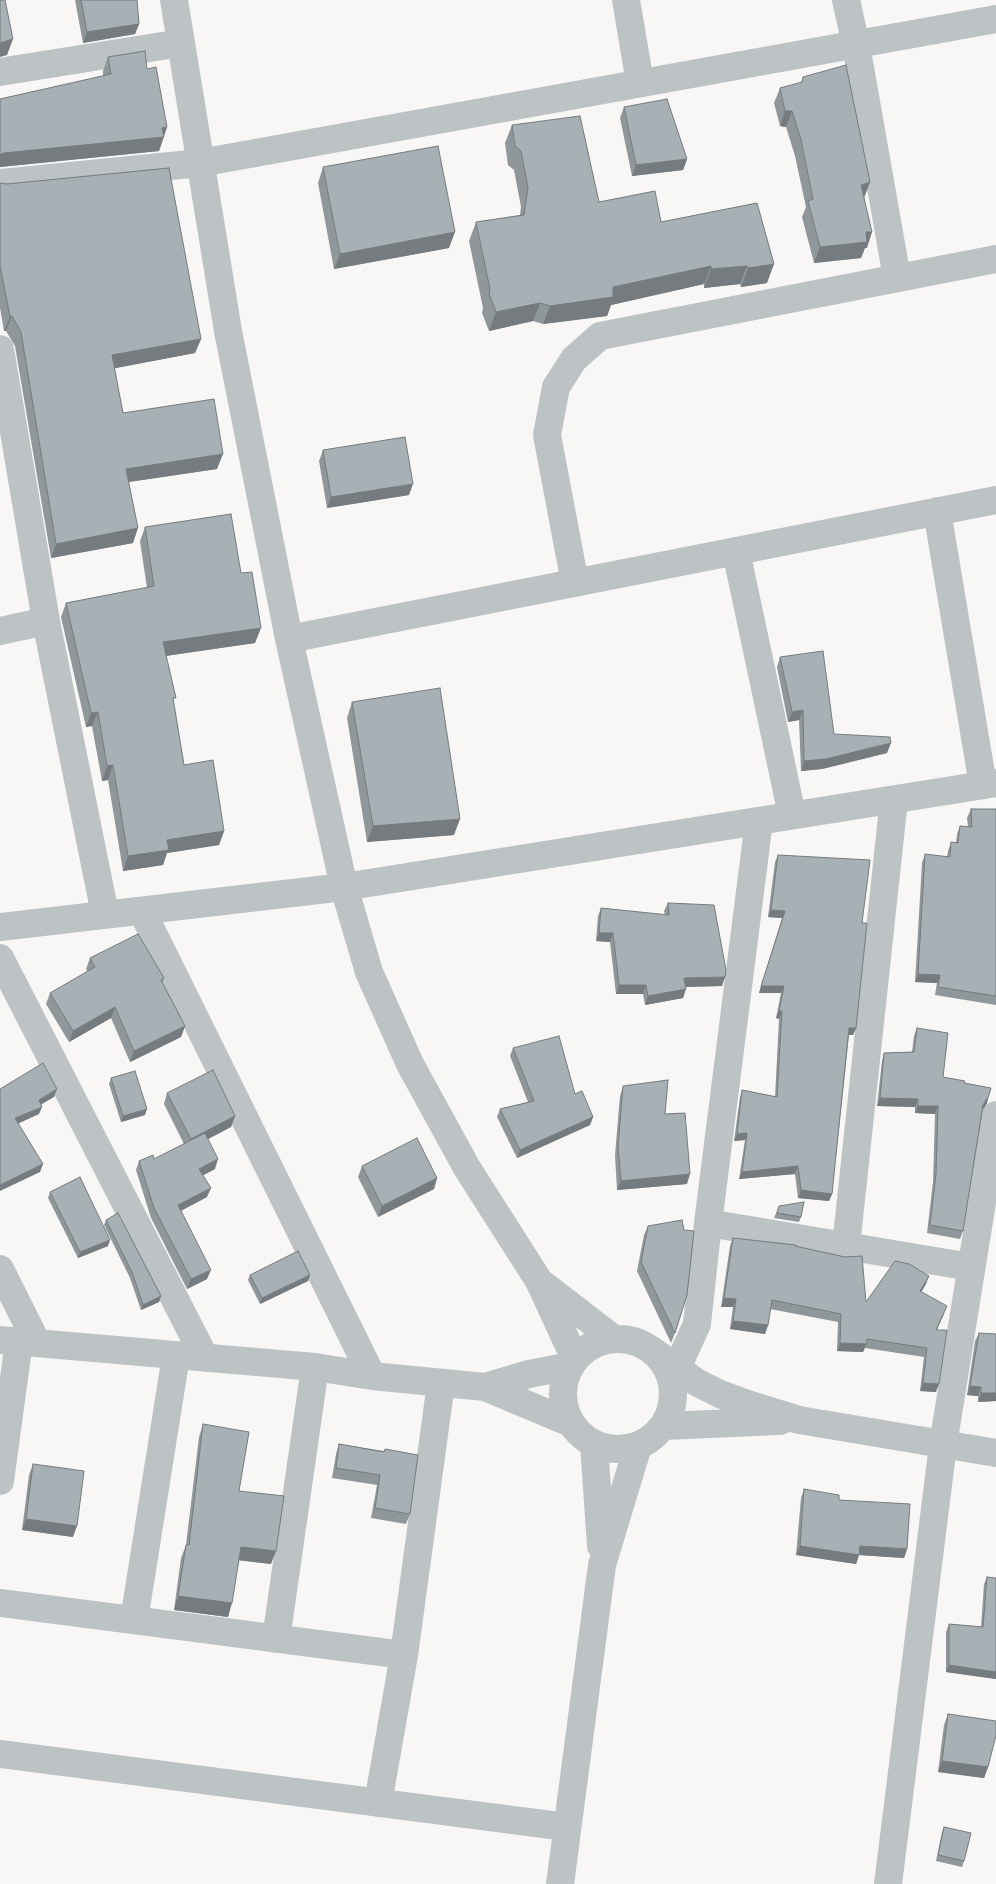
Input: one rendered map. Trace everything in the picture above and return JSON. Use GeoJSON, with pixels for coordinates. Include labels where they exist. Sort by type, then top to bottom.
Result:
{"type":"FeatureCollection","features":[{"type":"Feature","properties":{"kind":"street"},"geometry":{"type":"LineString","coordinates":[[174,0],[228,331],[289,640],[344,887],[369,972],[410,1064],[467,1168],[539,1281],[573,1362]]}},
{"type":"Feature","properties":{"kind":"street"},"geometry":{"type":"LineString","coordinates":[[626,0],[640,83]]}},
{"type":"Feature","properties":{"kind":"street"},"geometry":{"type":"LineString","coordinates":[[846,0],[856,45],[897,278]]}},
{"type":"Feature","properties":{"kind":"street"},"geometry":{"type":"LineString","coordinates":[[0,182],[200,163],[996,19]]}},
{"type":"Feature","properties":{"kind":"street"},"geometry":{"type":"LineString","coordinates":[[0,72],[181,43]]}},
{"type":"Feature","properties":{"kind":"street"},"geometry":{"type":"LineString","coordinates":[[575,583],[547,435],[556,387],[574,359],[600,336],[996,259]]}},
{"type":"Feature","properties":{"kind":"street"},"geometry":{"type":"LineString","coordinates":[[0,349],[46,621],[105,914]]}},
{"type":"Feature","properties":{"kind":"street"},"geometry":{"type":"LineString","coordinates":[[289,640],[996,500]]}},
{"type":"Feature","properties":{"kind":"street"},"geometry":{"type":"LineString","coordinates":[[0,927],[344,887],[989,784],[937,512]]}},
{"type":"Feature","properties":{"kind":"street"},"geometry":{"type":"LineString","coordinates":[[736,551],[792,815]]}},
{"type":"Feature","properties":{"kind":"street"},"geometry":{"type":"LineString","coordinates":[[0,631],[46,621]]}},
{"type":"Feature","properties":{"kind":"street"},"geometry":{"type":"LineString","coordinates":[[846,1246],[894,799]]}},
{"type":"Feature","properties":{"kind":"street"},"geometry":{"type":"LineString","coordinates":[[677,1368],[697,1324],[758,821]]}},
{"type":"Feature","properties":{"kind":"street"},"geometry":{"type":"LineString","coordinates":[[142,911],[372,1376]]}},
{"type":"Feature","properties":{"kind":"street"},"geometry":{"type":"LineString","coordinates":[[0,958],[205,1358]]}},
{"type":"Feature","properties":{"kind":"street"},"geometry":{"type":"LineString","coordinates":[[888,1884],[943,1445],[996,1116]]}},
{"type":"Feature","properties":{"kind":"street"},"geometry":{"type":"LineString","coordinates":[[708,1223],[971,1267]]}},
{"type":"Feature","properties":{"kind":"street"},"geometry":{"type":"LineString","coordinates":[[0,1270],[19,1341],[0,1481]]}},
{"type":"Feature","properties":{"kind":"street"},"geometry":{"type":"LineString","coordinates":[[539,1281],[614,1339]]}},
{"type":"Feature","properties":{"kind":"street"},"geometry":{"type":"LineString","coordinates":[[572,1423],[563,1401],[564,1383],[573,1362],[589,1347],[604,1340],[614,1339],[636,1341],[720,1394],[799,1420],[996,1453]]}},
{"type":"Feature","properties":{"kind":"street"},"geometry":{"type":"LineString","coordinates":[[19,1341],[315,1367],[372,1376],[485,1387],[572,1423],[594,1444],[623,1449],[638,1446],[650,1439],[664,1426],[673,1404],[673,1388],[670,1373],[662,1360],[650,1349]]}},
{"type":"Feature","properties":{"kind":"street"},"geometry":{"type":"LineString","coordinates":[[134,1620],[176,1356]]}},
{"type":"Feature","properties":{"kind":"street"},"geometry":{"type":"LineString","coordinates":[[485,1387],[573,1362]]}},
{"type":"Feature","properties":{"kind":"street"},"geometry":{"type":"LineString","coordinates":[[276,1639],[315,1367]]}},
{"type":"Feature","properties":{"kind":"street"},"geometry":{"type":"LineString","coordinates":[[378,1803],[404,1655],[441,1383]]}},
{"type":"Feature","properties":{"kind":"street"},"geometry":{"type":"LineString","coordinates":[[664,1426],[799,1420]]}},
{"type":"Feature","properties":{"kind":"street"},"geometry":{"type":"LineString","coordinates":[[594,1444],[602,1565]]}},
{"type":"Feature","properties":{"kind":"street"},"geometry":{"type":"LineString","coordinates":[[560,1884],[602,1565],[638,1446]]}},
{"type":"Feature","properties":{"kind":"street"},"geometry":{"type":"LineString","coordinates":[[0,1603],[404,1655]]}},
{"type":"Feature","properties":{"kind":"street"},"geometry":{"type":"LineString","coordinates":[[0,1754],[567,1827]]}},
{"type":"Feature","properties":{"kind":"building"},"geometry":{"type":"Polygon","coordinates":[[[0,0],[5,0],[13,39],[0,43],[0,0]]]}},
{"type":"Feature","properties":{"kind":"building"},"geometry":{"type":"Polygon","coordinates":[[[81,0],[137,0],[139,24],[87,32],[81,0]]]}},
{"type":"Feature","properties":{"kind":"building"},"geometry":{"type":"Polygon","coordinates":[[[145,51],[147,69],[156,67],[167,127],[162,128],[164,137],[4,153],[0,155],[0,99],[111,74],[108,57],[145,51]]]}},
{"type":"Feature","properties":{"kind":"building"},"geometry":{"type":"Polygon","coordinates":[[[846,65],[870,182],[861,185],[872,232],[866,232],[867,242],[820,247],[808,201],[813,199],[801,140],[792,111],[785,111],[780,88],[802,82],[803,77],[846,65]]]}},
{"type":"Feature","properties":{"kind":"building"},"geometry":{"type":"Polygon","coordinates":[[[667,99],[687,159],[636,165],[624,107],[667,99]]]}},
{"type":"Feature","properties":{"kind":"building"},"geometry":{"type":"Polygon","coordinates":[[[580,116],[599,202],[655,191],[661,222],[757,203],[774,264],[748,268],[747,266],[711,269],[711,266],[613,287],[613,297],[550,306],[540,303],[496,312],[489,294],[490,289],[476,222],[524,215],[528,188],[521,151],[515,146],[512,125],[580,116]]]}},
{"type":"Feature","properties":{"kind":"building"},"geometry":{"type":"Polygon","coordinates":[[[438,146],[455,232],[340,254],[323,167],[438,146]]]}},
{"type":"Feature","properties":{"kind":"building"},"geometry":{"type":"Polygon","coordinates":[[[169,168],[201,339],[112,355],[123,413],[214,399],[223,454],[126,469],[138,528],[56,544],[21,332],[12,316],[10,317],[0,265],[0,183],[7,184],[169,168]]]}},
{"type":"Feature","properties":{"kind":"building"},"geometry":{"type":"Polygon","coordinates":[[[405,437],[413,484],[331,497],[323,450],[405,437]]]}},
{"type":"Feature","properties":{"kind":"building"},"geometry":{"type":"Polygon","coordinates":[[[231,514],[241,573],[252,572],[261,628],[163,642],[176,698],[173,698],[184,765],[213,760],[224,831],[167,840],[169,850],[128,856],[113,765],[107,766],[98,712],[91,713],[66,603],[154,586],[145,527],[231,514]]]}},
{"type":"Feature","properties":{"kind":"building"},"geometry":{"type":"Polygon","coordinates":[[[823,651],[834,734],[890,737],[891,743],[826,759],[804,761],[803,710],[792,712],[780,657],[823,651]]]}},
{"type":"Feature","properties":{"kind":"building"},"geometry":{"type":"Polygon","coordinates":[[[440,688],[460,819],[373,826],[352,702],[440,688]]]}},
{"type":"Feature","properties":{"kind":"building"},"geometry":{"type":"Polygon","coordinates":[[[971,809],[996,809],[996,996],[938,987],[940,975],[918,974],[925,854],[950,857],[951,842],[958,843],[960,826],[972,827],[971,809]]]}},
{"type":"Feature","properties":{"kind":"building"},"geometry":{"type":"Polygon","coordinates":[[[778,855],[870,860],[862,923],[867,923],[856,1028],[849,1028],[832,1194],[801,1190],[798,1166],[742,1172],[747,1133],[737,1134],[742,1090],[777,1097],[782,1011],[779,1011],[784,986],[761,986],[785,911],[771,910],[778,855]]]}},
{"type":"Feature","properties":{"kind":"building"},"geometry":{"type":"Polygon","coordinates":[[[668,903],[714,905],[726,970],[725,977],[684,978],[686,989],[648,996],[646,985],[619,985],[613,933],[599,933],[601,908],[669,915],[668,903]]]}},
{"type":"Feature","properties":{"kind":"building"},"geometry":{"type":"Polygon","coordinates":[[[138,934],[164,978],[161,980],[185,1026],[134,1051],[115,1007],[73,1031],[50,993],[95,967],[90,958],[138,934]]]}},
{"type":"Feature","properties":{"kind":"building"},"geometry":{"type":"Polygon","coordinates":[[[917,1028],[948,1033],[943,1077],[991,1088],[983,1105],[963,1231],[930,1225],[936,1174],[938,1106],[918,1106],[918,1099],[880,1098],[884,1053],[914,1052],[917,1028]]]}},
{"type":"Feature","properties":{"kind":"building"},"geometry":{"type":"Polygon","coordinates":[[[559,1036],[575,1094],[582,1091],[593,1117],[520,1150],[500,1109],[534,1101],[513,1048],[559,1036]]]}},
{"type":"Feature","properties":{"kind":"building"},"geometry":{"type":"Polygon","coordinates":[[[43,1063],[57,1089],[39,1100],[42,1107],[15,1118],[43,1164],[0,1185],[0,1089],[43,1063]]]}},
{"type":"Feature","properties":{"kind":"building"},"geometry":{"type":"Polygon","coordinates":[[[213,1070],[235,1116],[191,1139],[167,1093],[213,1070]]]}},
{"type":"Feature","properties":{"kind":"building"},"geometry":{"type":"Polygon","coordinates":[[[135,1071],[147,1109],[123,1116],[111,1078],[135,1071]]]}},
{"type":"Feature","properties":{"kind":"building"},"geometry":{"type":"Polygon","coordinates":[[[668,1080],[665,1114],[685,1113],[690,1174],[621,1181],[618,1146],[623,1086],[668,1080]]]}},
{"type":"Feature","properties":{"kind":"building"},"geometry":{"type":"Polygon","coordinates":[[[205,1133],[218,1159],[199,1169],[211,1188],[178,1205],[211,1270],[191,1279],[154,1208],[139,1161],[153,1155],[154,1159],[205,1133]]]}},
{"type":"Feature","properties":{"kind":"building"},"geometry":{"type":"Polygon","coordinates":[[[417,1138],[437,1178],[382,1206],[362,1166],[417,1138]]]}},
{"type":"Feature","properties":{"kind":"building"},"geometry":{"type":"Polygon","coordinates":[[[80,1177],[110,1240],[80,1252],[50,1192],[80,1177]]]}},
{"type":"Feature","properties":{"kind":"building"},"geometry":{"type":"Polygon","coordinates":[[[804,1202],[801,1217],[777,1213],[779,1206],[804,1202]]]}},
{"type":"Feature","properties":{"kind":"building"},"geometry":{"type":"Polygon","coordinates":[[[118,1213],[161,1296],[143,1305],[132,1272],[106,1220],[118,1213]]]}},
{"type":"Feature","properties":{"kind":"building"},"geometry":{"type":"Polygon","coordinates":[[[682,1220],[684,1230],[694,1231],[687,1295],[675,1333],[641,1262],[648,1226],[682,1220]]]}},
{"type":"Feature","properties":{"kind":"building"},"geometry":{"type":"Polygon","coordinates":[[[733,1238],[796,1245],[845,1257],[862,1256],[866,1302],[895,1261],[909,1264],[929,1276],[920,1291],[947,1306],[936,1330],[947,1330],[939,1384],[923,1383],[927,1348],[867,1339],[866,1344],[840,1343],[841,1314],[772,1300],[768,1325],[733,1321],[736,1299],[724,1298],[733,1238]]]}},
{"type":"Feature","properties":{"kind":"building"},"geometry":{"type":"Polygon","coordinates":[[[298,1251],[310,1275],[262,1298],[250,1275],[298,1251]]]}},
{"type":"Feature","properties":{"kind":"building"},"geometry":{"type":"Polygon","coordinates":[[[979,1333],[996,1334],[996,1393],[981,1393],[981,1387],[970,1386],[979,1333]]]}},
{"type":"Feature","properties":{"kind":"building"},"geometry":{"type":"Polygon","coordinates":[[[203,1424],[249,1432],[239,1491],[284,1496],[276,1551],[241,1547],[232,1603],[178,1596],[186,1545],[189,1545],[203,1424]]]}},
{"type":"Feature","properties":{"kind":"building"},"geometry":{"type":"Polygon","coordinates":[[[339,1444],[384,1452],[385,1449],[418,1455],[410,1514],[375,1508],[380,1475],[336,1468],[339,1444]]]}},
{"type":"Feature","properties":{"kind":"building"},"geometry":{"type":"Polygon","coordinates":[[[33,1464],[84,1471],[77,1526],[26,1519],[33,1464]]]}},
{"type":"Feature","properties":{"kind":"building"},"geometry":{"type":"Polygon","coordinates":[[[804,1489],[839,1495],[839,1500],[910,1504],[907,1549],[860,1546],[859,1555],[800,1546],[804,1489]]]}},
{"type":"Feature","properties":{"kind":"building"},"geometry":{"type":"Polygon","coordinates":[[[987,1577],[996,1578],[996,1672],[949,1665],[949,1624],[983,1627],[987,1577]]]}},
{"type":"Feature","properties":{"kind":"building"},"geometry":{"type":"Polygon","coordinates":[[[948,1714],[996,1721],[996,1735],[988,1767],[942,1761],[948,1714]]]}},
{"type":"Feature","properties":{"kind":"building"},"geometry":{"type":"Polygon","coordinates":[[[944,1827],[971,1833],[964,1861],[938,1855],[944,1827]]]}}]}
